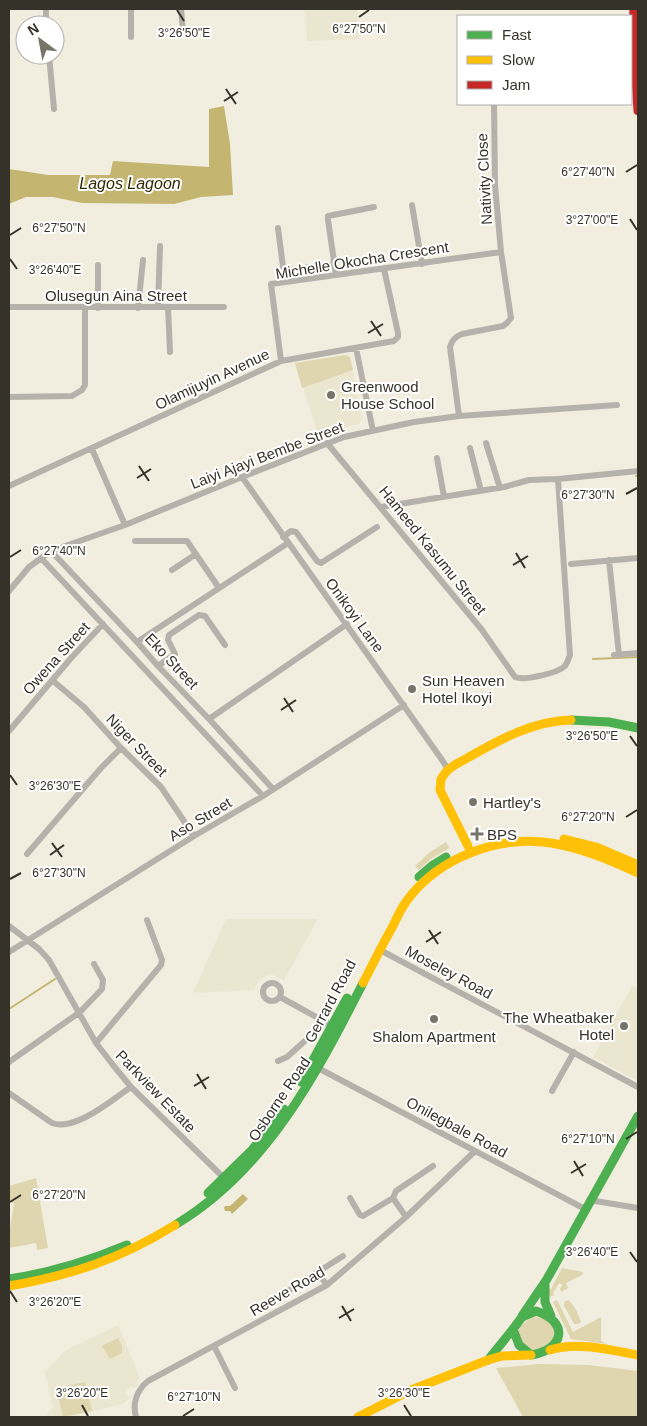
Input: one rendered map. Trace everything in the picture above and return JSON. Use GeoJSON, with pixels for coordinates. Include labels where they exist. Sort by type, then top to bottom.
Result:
{"type":"FeatureCollection","features":[{"type":"Feature","properties":{"kind":"main road"},"geometry":{"type":"LineString","coordinates":[[638,9],[632,9],[638,111]]}},
{"type":"Feature","properties":{"kind":"main road"},"geometry":{"type":"LineString","coordinates":[[468,850],[440,790],[442,776],[448,769],[510,735],[539,724],[586,719],[614,722],[638,728]]}},
{"type":"Feature","properties":{"kind":"main road"},"geometry":{"type":"LineString","coordinates":[[468,850],[503,838],[543,836],[579,842],[638,865]]}},
{"type":"Feature","properties":{"kind":"main road"},"geometry":{"type":"LineString","coordinates":[[468,850],[513,843],[550,843],[603,857],[638,873]]}},
{"type":"Feature","properties":{"kind":"main road","name":"Osborne Road"},"geometry":{"type":"LineString","coordinates":[[9,1286],[48,1280],[95,1266],[148,1242],[185,1219],[226,1186],[263,1149],[282,1124],[318,1068],[407,900],[416,889],[445,865],[468,850]]}},
{"type":"Feature","properties":{"kind":"main road","name":"Gerrard Road"},"geometry":{"type":"LineString","coordinates":[[9,1279],[62,1269],[127,1245],[176,1217],[211,1191],[252,1150],[277,1120],[310,1067],[329,1024],[406,891],[422,873],[433,865],[449,855],[468,850]]}},
{"type":"Feature","properties":{"kind":"main road"},"geometry":{"type":"LineString","coordinates":[[488,1360],[513,1329],[547,1279],[638,1116]]}},
{"type":"Feature","properties":{"kind":"main road"},"geometry":{"type":"LineString","coordinates":[[547,1279],[544,1297],[551,1316]]}},
{"type":"Feature","properties":{"kind":"main road"},"geometry":{"type":"LineString","coordinates":[[522,1316],[529,1312],[544,1312],[556,1321],[559,1336],[556,1343],[546,1353]]}},
{"type":"Feature","properties":{"kind":"main road"},"geometry":{"type":"LineString","coordinates":[[513,1329],[516,1342],[520,1348],[531,1355]]}},
{"type":"Feature","properties":{"kind":"main road"},"geometry":{"type":"LineString","coordinates":[[558,1329],[569,1342],[582,1347]]}},
{"type":"Feature","properties":{"kind":"main road"},"geometry":{"type":"LineString","coordinates":[[358,1417],[411,1390],[502,1356],[531,1355],[546,1353],[554,1348],[582,1347],[638,1355]]}},
{"type":"Feature","properties":{"kind":"street"},"geometry":{"type":"LineString","coordinates":[[131,9],[131,36]]}},
{"type":"Feature","properties":{"kind":"street"},"geometry":{"type":"LineString","coordinates":[[181,9],[183,31]]}},
{"type":"Feature","properties":{"kind":"street"},"geometry":{"type":"LineString","coordinates":[[50,65],[54,108]]}},
{"type":"Feature","properties":{"kind":"street","name":"Nativity Close"},"geometry":{"type":"LineString","coordinates":[[459,416],[450,347],[452,341],[456,336],[462,334],[503,326],[511,318],[512,312],[501,252],[495,185],[493,152],[494,105]]}},
{"type":"Feature","properties":{"kind":"street"},"geometry":{"type":"LineString","coordinates":[[412,205],[422,264]]}},
{"type":"Feature","properties":{"kind":"street"},"geometry":{"type":"LineString","coordinates":[[336,276],[328,216],[374,207]]}},
{"type":"Feature","properties":{"kind":"street"},"geometry":{"type":"LineString","coordinates":[[278,228],[283,267],[286,269],[334,264]]}},
{"type":"Feature","properties":{"kind":"street"},"geometry":{"type":"LineString","coordinates":[[158,308],[160,246]]}},
{"type":"Feature","properties":{"kind":"street","name":"Michelle Okocha Crescent"},"geometry":{"type":"LineString","coordinates":[[280,361],[271,284],[384,270],[501,252]]}},
{"type":"Feature","properties":{"kind":"street"},"geometry":{"type":"LineString","coordinates":[[138,308],[143,260]]}},
{"type":"Feature","properties":{"kind":"street"},"geometry":{"type":"LineString","coordinates":[[98,264],[98,308]]}},
{"type":"Feature","properties":{"kind":"street","name":"Olamijuyin Avenue"},"geometry":{"type":"LineString","coordinates":[[9,486],[280,361],[390,343],[398,337],[384,270]]}},
{"type":"Feature","properties":{"kind":"street","name":"Olusegun Aina Street"},"geometry":{"type":"LineString","coordinates":[[9,307],[224,307]]}},
{"type":"Feature","properties":{"kind":"street"},"geometry":{"type":"LineString","coordinates":[[9,397],[72,396],[82,390],[85,385],[85,308]]}},
{"type":"Feature","properties":{"kind":"street"},"geometry":{"type":"LineString","coordinates":[[168,308],[170,352]]}},
{"type":"Feature","properties":{"kind":"street"},"geometry":{"type":"LineString","coordinates":[[356,348],[373,430]]}},
{"type":"Feature","properties":{"kind":"street","name":"Laiyi Ajayi Bembe Street"},"geometry":{"type":"LineString","coordinates":[[9,591],[21,575],[51,551],[125,525],[327,443],[373,430],[459,416],[617,405]]}},
{"type":"Feature","properties":{"kind":"street","name":"Hameed Kasumu Street"},"geometry":{"type":"LineString","coordinates":[[327,443],[482,630],[515,677],[521,680],[555,671],[565,666],[570,655],[558,479]]}},
{"type":"Feature","properties":{"kind":"street"},"geometry":{"type":"LineString","coordinates":[[486,443],[500,488]]}},
{"type":"Feature","properties":{"kind":"street"},"geometry":{"type":"LineString","coordinates":[[470,448],[481,491]]}},
{"type":"Feature","properties":{"kind":"street"},"geometry":{"type":"LineString","coordinates":[[92,449],[125,525]]}},
{"type":"Feature","properties":{"kind":"street"},"geometry":{"type":"LineString","coordinates":[[437,458],[444,496]]}},
{"type":"Feature","properties":{"kind":"street"},"geometry":{"type":"LineString","coordinates":[[381,506],[500,488],[529,480],[638,471]]}},
{"type":"Feature","properties":{"kind":"street","name":"Onikoyi Lane"},"geometry":{"type":"LineString","coordinates":[[242,477],[448,769]]}},
{"type":"Feature","properties":{"kind":"street"},"geometry":{"type":"LineString","coordinates":[[283,537],[291,532],[296,532],[321,563],[377,527]]}},
{"type":"Feature","properties":{"kind":"street"},"geometry":{"type":"LineString","coordinates":[[135,541],[186,541],[219,588]]}},
{"type":"Feature","properties":{"kind":"street"},"geometry":{"type":"LineString","coordinates":[[137,642],[288,543]]}},
{"type":"Feature","properties":{"kind":"street","name":"Eko Street"},"geometry":{"type":"LineString","coordinates":[[51,551],[273,789]]}},
{"type":"Feature","properties":{"kind":"street"},"geometry":{"type":"LineString","coordinates":[[172,570],[196,554]]}},
{"type":"Feature","properties":{"kind":"street","name":"Eko Street"},"geometry":{"type":"LineString","coordinates":[[41,558],[263,796]]}},
{"type":"Feature","properties":{"kind":"street"},"geometry":{"type":"LineString","coordinates":[[571,564],[638,558]]}},
{"type":"Feature","properties":{"kind":"street"},"geometry":{"type":"LineString","coordinates":[[609,560],[616,655],[638,653]]}},
{"type":"Feature","properties":{"kind":"street"},"geometry":{"type":"LineString","coordinates":[[158,666],[175,654],[168,640],[169,635],[199,615],[205,616],[225,646]]}},
{"type":"Feature","properties":{"kind":"street","name":"Owena Street"},"geometry":{"type":"LineString","coordinates":[[9,731],[103,624]]}},
{"type":"Feature","properties":{"kind":"street"},"geometry":{"type":"LineString","coordinates":[[209,719],[347,624]]}},
{"type":"Feature","properties":{"kind":"street","name":"Niger Street"},"geometry":{"type":"LineString","coordinates":[[52,680],[84,707],[120,748],[161,787],[194,836]]}},
{"type":"Feature","properties":{"kind":"street","name":"Aso Street"},"geometry":{"type":"LineString","coordinates":[[9,952],[194,836],[263,796],[404,705]]}},
{"type":"Feature","properties":{"kind":"street"},"geometry":{"type":"LineString","coordinates":[[27,854],[100,768],[120,748]]}},
{"type":"Feature","properties":{"kind":"street"},"geometry":{"type":"LineString","coordinates":[[96,1043],[161,965],[162,960],[147,920]]}},
{"type":"Feature","properties":{"kind":"street","name":"Parkview Estate"},"geometry":{"type":"LineString","coordinates":[[9,926],[39,948],[49,960],[96,1043],[112,1065],[131,1087],[224,1178]]}},
{"type":"Feature","properties":{"kind":"street","name":"Moseley Road"},"geometry":{"type":"LineString","coordinates":[[380,950],[638,1087]]}},
{"type":"Feature","properties":{"kind":"street"},"geometry":{"type":"LineString","coordinates":[[9,1062],[80,1012],[102,989],[103,980],[94,964]]}},
{"type":"Feature","properties":{"kind":"street"},"geometry":{"type":"LineString","coordinates":[[278,1061],[287,1057],[329,1024],[280,998]]}},
{"type":"Feature","properties":{"kind":"street"},"geometry":{"type":"LineString","coordinates":[[552,1091],[574,1052]]}},
{"type":"Feature","properties":{"kind":"street","name":"Onilegbale Road"},"geometry":{"type":"LineString","coordinates":[[318,1068],[585,1209]]}},
{"type":"Feature","properties":{"kind":"street"},"geometry":{"type":"LineString","coordinates":[[9,1093],[59,1126],[77,1121],[94,1112],[131,1087]]}},
{"type":"Feature","properties":{"kind":"street","name":"Reeve Road"},"geometry":{"type":"LineString","coordinates":[[136,1417],[136,1398],[142,1386],[155,1376],[327,1285],[406,1216],[475,1151]]}},
{"type":"Feature","properties":{"kind":"street"},"geometry":{"type":"LineString","coordinates":[[350,1198],[360,1215],[363,1216],[393,1198],[396,1191],[433,1166]]}},
{"type":"Feature","properties":{"kind":"street"},"geometry":{"type":"LineString","coordinates":[[393,1198],[406,1216]]}},
{"type":"Feature","properties":{"kind":"street"},"geometry":{"type":"LineString","coordinates":[[590,1200],[638,1208]]}},
{"type":"Feature","properties":{"kind":"street"},"geometry":{"type":"LineString","coordinates":[[277,1298],[343,1256]]}},
{"type":"Feature","properties":{"kind":"street"},"geometry":{"type":"LineString","coordinates":[[317,1272],[327,1285]]}},
{"type":"Feature","properties":{"kind":"street"},"geometry":{"type":"LineString","coordinates":[[214,1346],[235,1388]]}},
{"type":"Feature","properties":{"kind":"shaded area"},"geometry":{"type":"Polygon","coordinates":[[[305,9],[357,9],[359,39],[307,41],[305,9]]]}},
{"type":"Feature","properties":{"kind":"shaded area","name":"Greenwood House School"},"geometry":{"type":"Polygon","coordinates":[[[345,355],[350,357],[362,419],[359,424],[318,434],[295,363],[345,355]]]}},
{"type":"Feature","properties":{"kind":"shaded area"},"geometry":{"type":"Polygon","coordinates":[[[345,355],[350,357],[353,370],[302,388],[295,363],[345,355]]]}},
{"type":"Feature","properties":{"kind":"shaded area"},"geometry":{"type":"Polygon","coordinates":[[[446,842],[449,848],[431,859],[419,870],[415,866],[430,852],[446,842]]]}},
{"type":"Feature","properties":{"kind":"shaded area"},"geometry":{"type":"Polygon","coordinates":[[[226,919],[318,919],[284,980],[273,975],[266,976],[259,980],[254,990],[193,993],[226,919]]]}},
{"type":"Feature","properties":{"kind":"shaded area","name":"The Wheatbaker Hotel"},"geometry":{"type":"Polygon","coordinates":[[[632,986],[638,989],[638,1081],[593,1057],[632,986]]]}},
{"type":"Feature","properties":{"kind":"shaded area"},"geometry":{"type":"Polygon","coordinates":[[[36,1178],[48,1248],[37,1250],[36,1243],[9,1248],[9,1234],[14,1203],[9,1202],[9,1186],[36,1178]]]}},
{"type":"Feature","properties":{"kind":"shaded area"},"geometry":{"type":"Polygon","coordinates":[[[562,1268],[583,1272],[582,1275],[566,1283],[568,1288],[561,1292],[562,1285],[559,1283],[553,1293],[554,1295],[550,1297],[547,1292],[549,1288],[551,1289],[562,1268]]]}},
{"type":"Feature","properties":{"kind":"shaded area"},"geometry":{"type":"Polygon","coordinates":[[[557,1300],[573,1332],[601,1317],[601,1341],[607,1344],[571,1339],[553,1302],[557,1300]]]}},
{"type":"Feature","properties":{"kind":"shaded area"},"geometry":{"type":"Polygon","coordinates":[[[568,1300],[578,1313],[581,1322],[579,1324],[574,1324],[564,1306],[564,1302],[568,1300]]]}},
{"type":"Feature","properties":{"kind":"shaded area"},"geometry":{"type":"Polygon","coordinates":[[[536,1317],[550,1323],[555,1330],[554,1338],[545,1351],[527,1350],[520,1340],[519,1329],[521,1326],[526,1321],[536,1317]]]}},
{"type":"Feature","properties":{"kind":"shaded area"},"geometry":{"type":"Polygon","coordinates":[[[118,1325],[140,1378],[136,1382],[138,1385],[134,1389],[131,1386],[125,1392],[130,1398],[123,1404],[68,1417],[47,1417],[46,1415],[53,1407],[45,1372],[66,1350],[118,1325]]]}},
{"type":"Feature","properties":{"kind":"shaded area"},"geometry":{"type":"Polygon","coordinates":[[[118,1338],[122,1346],[122,1353],[110,1359],[102,1346],[118,1338]]]}},
{"type":"Feature","properties":{"kind":"shaded area"},"geometry":{"type":"Polygon","coordinates":[[[539,1364],[589,1365],[638,1371],[638,1417],[523,1417],[496,1368],[539,1364]]]}},
{"type":"Feature","properties":{"kind":"shaded area"},"geometry":{"type":"Polygon","coordinates":[[[85,1382],[92,1411],[63,1417],[56,1388],[85,1382]]]}},
{"type":"Feature","properties":{"kind":"water","name":"Lagos Lagoon"},"geometry":{"type":"Polygon","coordinates":[[[224,106],[230,144],[233,195],[201,197],[174,204],[82,203],[53,197],[26,197],[9,204],[9,169],[48,175],[110,175],[113,161],[209,167],[209,109],[224,106]]]}},
{"type":"Feature","properties":{"kind":"water"},"geometry":{"type":"Polygon","coordinates":[[[243,1194],[248,1199],[232,1214],[230,1211],[225,1211],[225,1206],[230,1206],[243,1194]]]}},
{"type":"Feature","properties":{"kind":"waterway"},"geometry":{"type":"LineString","coordinates":[[593,659],[638,657]]}},
{"type":"Feature","properties":{"kind":"waterway"},"geometry":{"type":"LineString","coordinates":[[9,1009],[55,979]]}},
{"type":"Feature","properties":{"kind":"traffic: fast"},"geometry":{"type":"LineString","coordinates":[[571,720],[609,722],[638,728]]}},
{"type":"Feature","properties":{"kind":"traffic: fast"},"geometry":{"type":"LineString","coordinates":[[419,877],[446,857]]}},
{"type":"Feature","properties":{"kind":"traffic: fast"},"geometry":{"type":"LineString","coordinates":[[175,1225],[207,1203],[236,1177],[262,1149],[286,1118],[307,1086],[363,983]]}},
{"type":"Feature","properties":{"kind":"traffic: fast"},"geometry":{"type":"LineString","coordinates":[[301,1082],[347,998]]}},
{"type":"Feature","properties":{"kind":"traffic: fast"},"geometry":{"type":"LineString","coordinates":[[208,1193],[252,1150],[284,1109]]}},
{"type":"Feature","properties":{"kind":"traffic: fast"},"geometry":{"type":"LineString","coordinates":[[522,1316],[547,1279],[638,1116]]}},
{"type":"Feature","properties":{"kind":"traffic: fast"},"geometry":{"type":"LineString","coordinates":[[9,1279],[69,1266],[127,1245]]}},
{"type":"Feature","properties":{"kind":"traffic: fast"},"geometry":{"type":"LineString","coordinates":[[545,1284],[545,1302],[551,1316]]}},
{"type":"Feature","properties":{"kind":"traffic: fast"},"geometry":{"type":"LineString","coordinates":[[536,1311],[554,1322],[558,1328],[559,1335],[556,1342],[550,1348],[531,1355],[519,1345],[513,1329],[522,1317],[536,1311]]}},
{"type":"Feature","properties":{"kind":"traffic: fast"},"geometry":{"type":"LineString","coordinates":[[488,1360],[513,1329]]}},
{"type":"Feature","properties":{"kind":"traffic: slow"},"geometry":{"type":"LineString","coordinates":[[468,846],[440,790],[441,779],[446,772],[451,767],[493,744],[530,727],[571,720]]}},
{"type":"Feature","properties":{"kind":"traffic: slow"},"geometry":{"type":"LineString","coordinates":[[564,839],[596,847],[638,865]]}},
{"type":"Feature","properties":{"kind":"traffic: slow"},"geometry":{"type":"LineString","coordinates":[[363,983],[408,899],[421,884],[437,871],[472,852],[511,842],[551,843],[596,855],[638,873]]}},
{"type":"Feature","properties":{"kind":"traffic: slow"},"geometry":{"type":"LineString","coordinates":[[9,1286],[54,1277],[95,1264],[135,1247],[175,1225]]}},
{"type":"Feature","properties":{"kind":"traffic: slow"},"geometry":{"type":"LineString","coordinates":[[550,1350],[560,1347],[583,1346],[638,1355]]}},
{"type":"Feature","properties":{"kind":"traffic: slow"},"geometry":{"type":"LineString","coordinates":[[358,1417],[411,1390],[488,1360],[502,1356],[531,1355]]}},
{"type":"Feature","properties":{"kind":"traffic: jam"},"geometry":{"type":"LineString","coordinates":[[634,9],[633,28],[638,111]]}},
{"type":"Feature","properties":{"kind":"place","name":"Greenwood House School"},"geometry":{"type":"Point","coordinates":[331,395]}},
{"type":"Feature","properties":{"kind":"place","name":"Sun Heaven Hotel Ikoyi"},"geometry":{"type":"Point","coordinates":[412,689]}},
{"type":"Feature","properties":{"kind":"place","name":"Hartley's"},"geometry":{"type":"Point","coordinates":[473,802]}},
{"type":"Feature","properties":{"kind":"place","name":"BPS"},"geometry":{"type":"Point","coordinates":[477,834]}},
{"type":"Feature","properties":{"kind":"place","name":"Shalom Apartment"},"geometry":{"type":"Point","coordinates":[434,1019]}},
{"type":"Feature","properties":{"kind":"place","name":"The Wheatbaker Hotel"},"geometry":{"type":"Point","coordinates":[624,1026]}}]}
